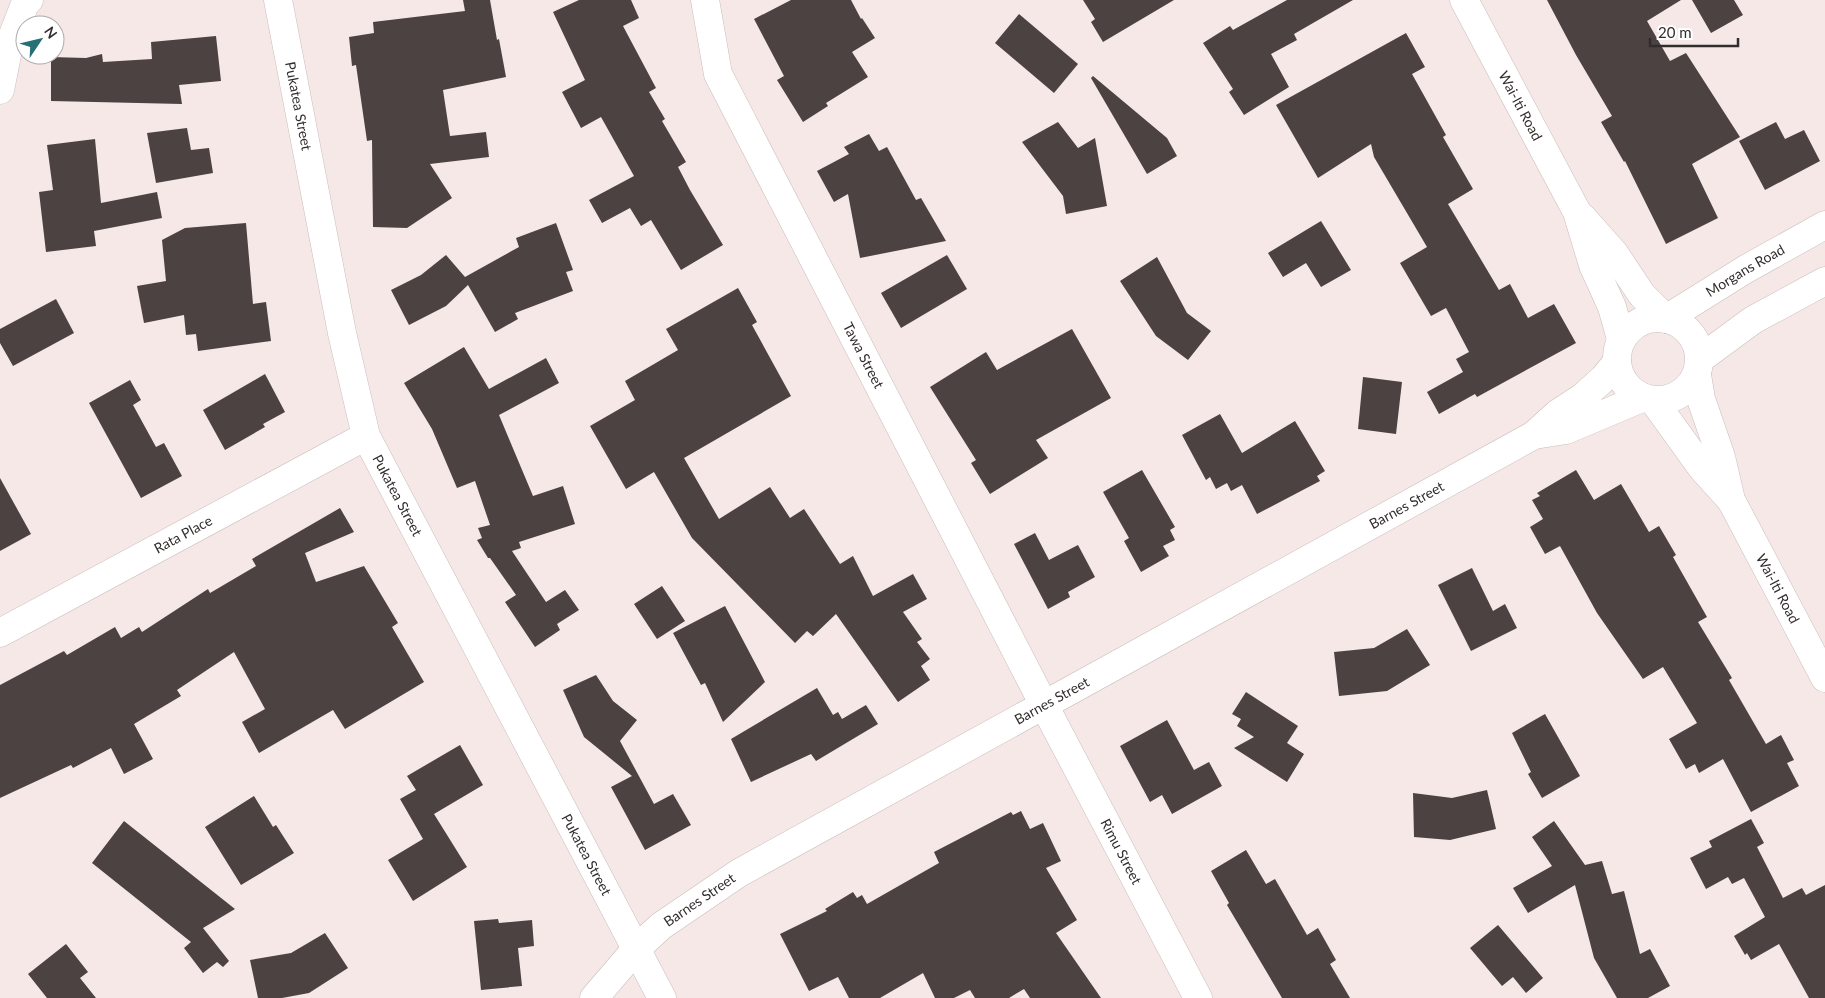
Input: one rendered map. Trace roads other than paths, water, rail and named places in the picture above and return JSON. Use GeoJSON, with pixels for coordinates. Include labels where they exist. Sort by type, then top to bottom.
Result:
{"type":"FeatureCollection","features":[{"type":"Feature","properties":{"kind":"street"},"geometry":{"type":"LineString","coordinates":[[0,90],[8,45],[24,4],[28,0]]}},
{"type":"Feature","properties":{"kind":"street","name":"Pukatea Street"},"geometry":{"type":"LineString","coordinates":[[278,0],[342,333],[366,436],[662,998]]}},
{"type":"Feature","properties":{"kind":"street","name":"Tawa Street"},"geometry":{"type":"LineString","coordinates":[[705,0],[718,74],[1044,705]]}},
{"type":"Feature","properties":{"kind":"street","name":"Wai-Iti Road"},"geometry":{"type":"LineString","coordinates":[[1464,0],[1577,212],[1593,265],[1612,307],[1619,351]]}},
{"type":"Feature","properties":{"kind":"street","name":"Wai-Iti Road"},"geometry":{"type":"LineString","coordinates":[[1577,212],[1614,252],[1642,295],[1666,319]]}},
{"type":"Feature","properties":{"kind":"street","name":"Morgans Road"},"geometry":{"type":"LineString","coordinates":[[1666,319],[1746,269],[1825,225]]}},
{"type":"Feature","properties":{"kind":"street"},"geometry":{"type":"LineString","coordinates":[[1698,367],[1697,345],[1690,333],[1679,323],[1666,319],[1651,318],[1638,323],[1628,330],[1619,351],[1619,373],[1632,392],[1648,399],[1667,400],[1679,395],[1689,386],[1698,367],[1753,320],[1825,281]]}},
{"type":"Feature","properties":{"kind":"street","name":"Barnes Street"},"geometry":{"type":"LineString","coordinates":[[594,998],[636,949],[661,926],[739,873],[1534,436],[1557,414],[1583,397],[1604,378],[1619,351]]}},
{"type":"Feature","properties":{"kind":"street","name":"Wai-Iti Road"},"geometry":{"type":"LineString","coordinates":[[1698,367],[1701,398],[1721,457],[1731,500]]}},
{"type":"Feature","properties":{"kind":"street","name":"Barnes Street"},"geometry":{"type":"LineString","coordinates":[[1534,436],[1566,430],[1648,399]]}},
{"type":"Feature","properties":{"kind":"street","name":"Wai-Iti Road"},"geometry":{"type":"LineString","coordinates":[[1648,399],[1702,468],[1731,500],[1825,678]]}},
{"type":"Feature","properties":{"kind":"street","name":"Rata Place"},"geometry":{"type":"LineString","coordinates":[[0,633],[366,436]]}},
{"type":"Feature","properties":{"kind":"street","name":"Rimu Street"},"geometry":{"type":"LineString","coordinates":[[1044,705],[1198,998]]}}]}
